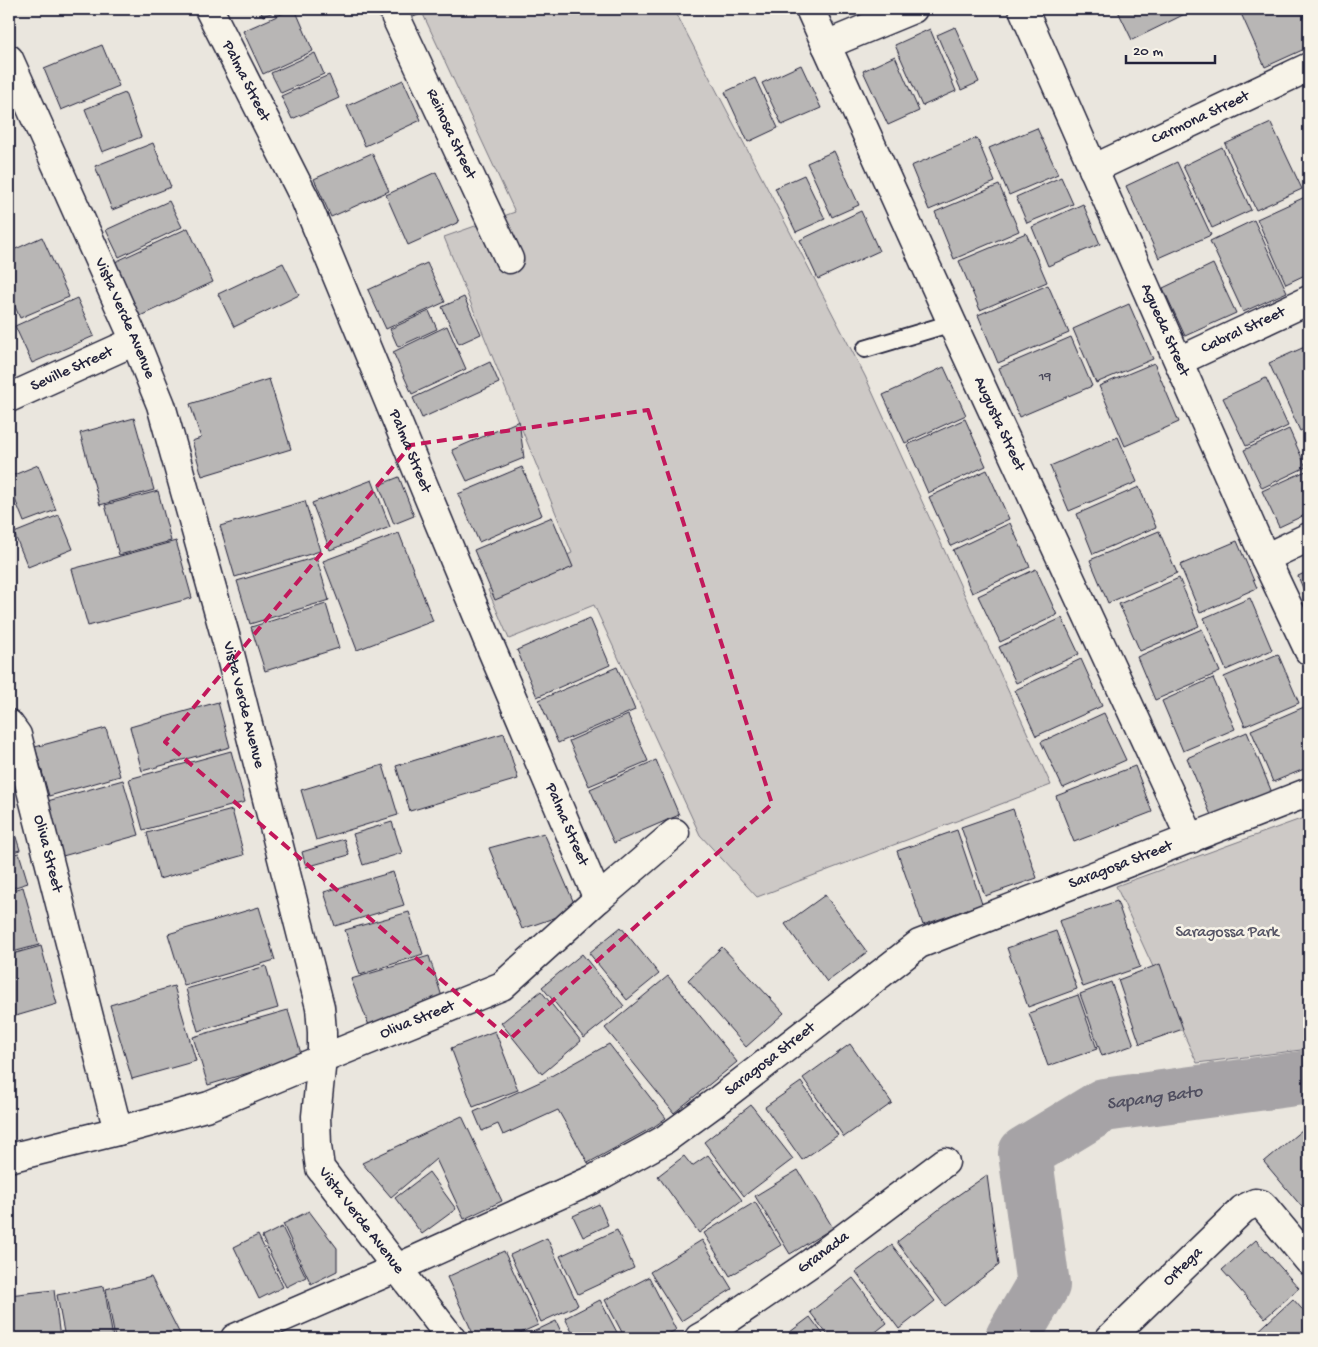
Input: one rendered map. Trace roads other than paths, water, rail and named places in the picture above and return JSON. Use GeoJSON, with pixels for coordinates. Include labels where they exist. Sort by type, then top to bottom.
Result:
{"type":"FeatureCollection","features":[{"type":"Feature","properties":{"kind":"street","name":"Palma Street"},"geometry":{"type":"LineString","coordinates":[[209,9],[305,199],[488,641],[598,899]]}},
{"type":"Feature","properties":{"kind":"street","name":"Reinosa Street"},"geometry":{"type":"LineString","coordinates":[[392,9],[509,259]]}},
{"type":"Feature","properties":{"kind":"street","name":"Augusta Street"},"geometry":{"type":"LineString","coordinates":[[810,9],[952,323],[1190,839]]}},
{"type":"Feature","properties":{"kind":"street"},"geometry":{"type":"LineString","coordinates":[[826,45],[913,9]]}},
{"type":"Feature","properties":{"kind":"street","name":"Agueda Street"},"geometry":{"type":"LineString","coordinates":[[1022,9],[1309,651]]}},
{"type":"Feature","properties":{"kind":"street","name":"Vista Verde Avenue"},"geometry":{"type":"LineString","coordinates":[[9,59],[135,341],[161,405],[228,646],[320,1007],[322,1058],[316,1116],[320,1168],[451,1338]]}},
{"type":"Feature","properties":{"kind":"street","name":"Carmona Street"},"geometry":{"type":"LineString","coordinates":[[1093,169],[1309,67]]}},
{"type":"Feature","properties":{"kind":"street","name":"Cabral Street"},"geometry":{"type":"LineString","coordinates":[[1179,362],[1309,300]]}},
{"type":"Feature","properties":{"kind":"street","name":"Seville Street"},"geometry":{"type":"LineString","coordinates":[[9,398],[135,341]]}},
{"type":"Feature","properties":{"kind":"street"},"geometry":{"type":"LineString","coordinates":[[1266,558],[1309,537]]}},
{"type":"Feature","properties":{"kind":"street","name":"Oliva Street"},"geometry":{"type":"LineString","coordinates":[[9,724],[17,735],[118,1130]]}},
{"type":"Feature","properties":{"kind":"street","name":"Saragosa Street"},"geometry":{"type":"LineString","coordinates":[[235,1338],[397,1268],[592,1180],[664,1140],[920,944],[1309,792]]}},
{"type":"Feature","properties":{"kind":"street","name":"Oliva Street"},"geometry":{"type":"LineString","coordinates":[[9,1158],[209,1106],[322,1058],[502,986],[598,899],[675,834]]}},
{"type":"Feature","properties":{"kind":"street","name":"Granada"},"geometry":{"type":"LineString","coordinates":[[698,1338],[812,1262],[945,1162]]}},
{"type":"Feature","properties":{"kind":"street","name":"Ortega"},"geometry":{"type":"LineString","coordinates":[[1110,1338],[1243,1209],[1255,1203],[1265,1208],[1309,1261]]}},
{"type":"Feature","properties":{"kind":"lane"},"geometry":{"type":"LineString","coordinates":[[865,349],[952,323]]}},
{"type":"Feature","properties":{"kind":"waterway","name":"Sapang Bato"},"geometry":{"type":"LineString","coordinates":[[1012,1338],[1043,1285],[1025,1153],[1104,1105],[1309,1077]]}},
{"type":"Feature","properties":{"kind":"park label","name":"Saragossa Park"},"geometry":{"type":"Point","coordinates":[1227,933]}}]}
